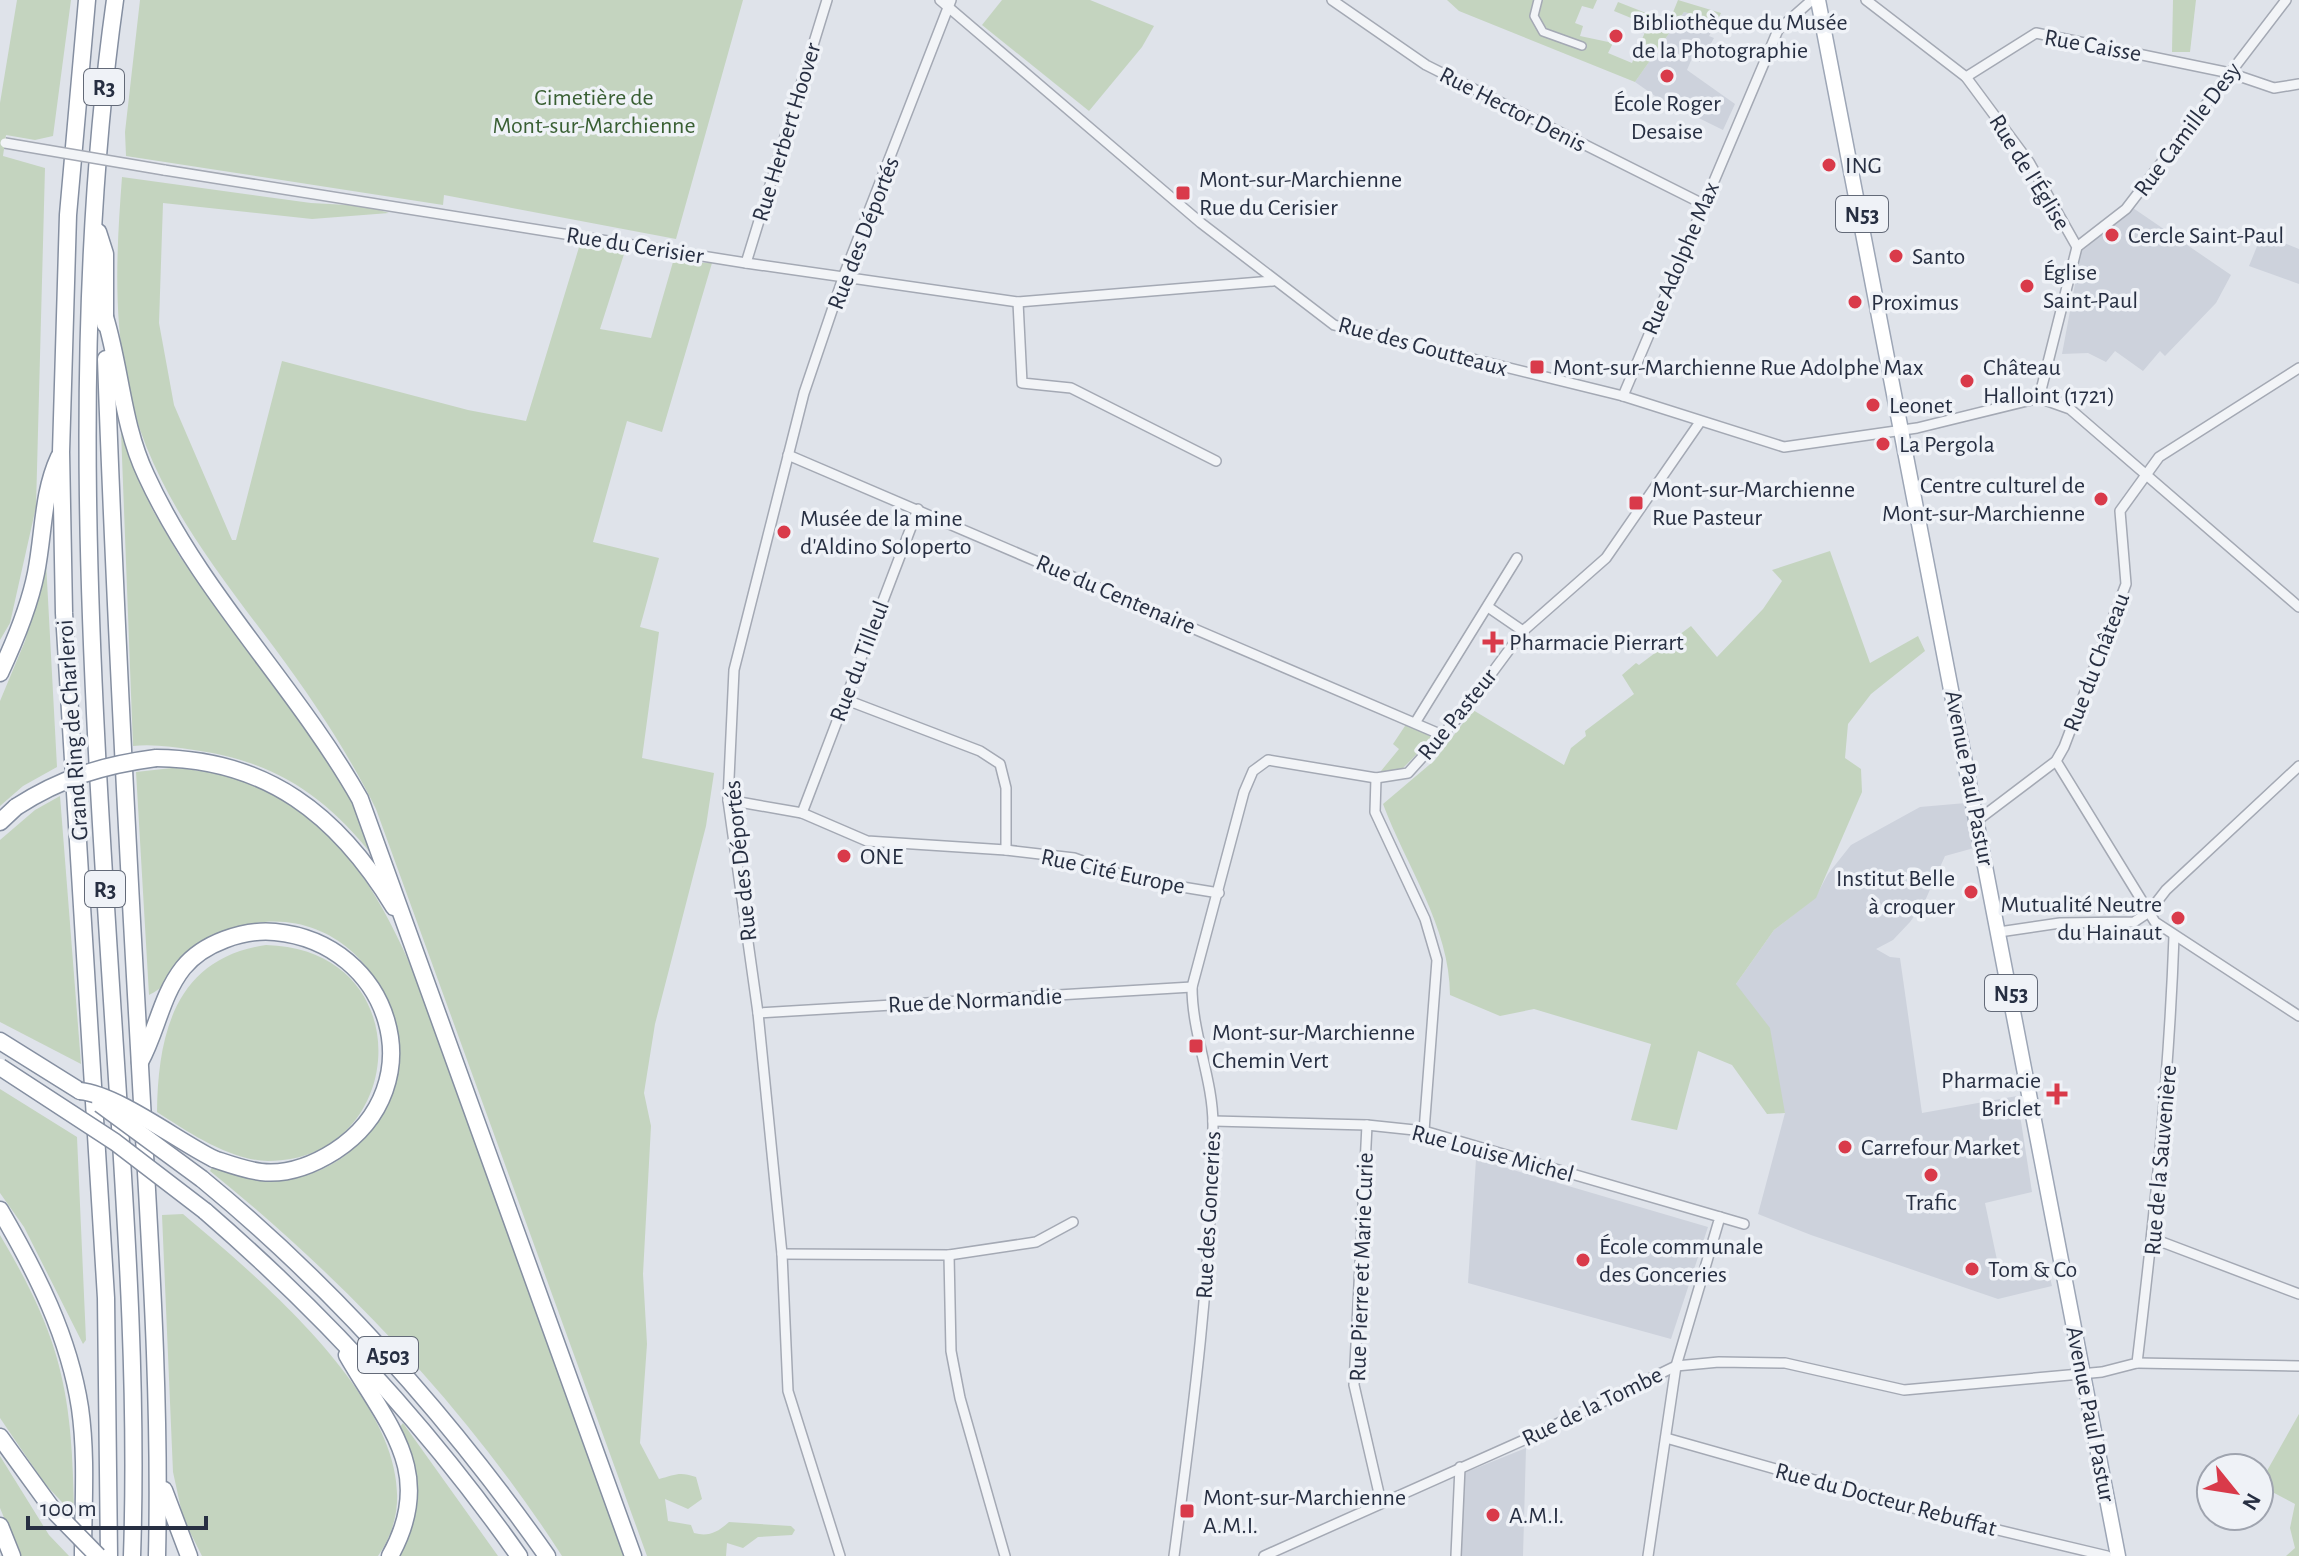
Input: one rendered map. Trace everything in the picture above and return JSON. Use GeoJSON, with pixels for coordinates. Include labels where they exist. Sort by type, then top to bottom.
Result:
{"type":"FeatureCollection","features":[{"type":"Feature","properties":{"kind":"highway","name":"Grand Ring de Charleroi"},"geometry":{"type":"LineString","coordinates":[[87,0],[68,215],[61,452],[64,613],[106,1298],[109,1556]]}},
{"type":"Feature","properties":{"kind":"highway","name":"Grand Ring de Charleroi"},"geometry":{"type":"LineString","coordinates":[[115,0],[94,221],[88,436],[90,613],[129,1300],[132,1556]]}},
{"type":"Feature","properties":{"kind":"highway"},"geometry":{"type":"LineString","coordinates":[[94,221],[105,254],[119,699],[154,1255],[159,1473],[157,1556]]}},
{"type":"Feature","properties":{"kind":"highway"},"geometry":{"type":"LineString","coordinates":[[105,317],[114,346],[121,403],[145,474],[181,544],[335,755],[360,799],[633,1556]]}},
{"type":"Feature","properties":{"kind":"highway"},"geometry":{"type":"LineString","coordinates":[[2,668],[21,625],[36,574],[48,482],[61,452]]}},
{"type":"Feature","properties":{"kind":"highway"},"geometry":{"type":"LineString","coordinates":[[0,822],[16,807],[51,785],[85,771],[156,758],[189,758],[242,772],[274,784],[303,801],[358,851],[411,935]]}},
{"type":"Feature","properties":{"kind":"highway"},"geometry":{"type":"LineString","coordinates":[[80,1091],[99,1093],[174,1139],[214,1159],[262,1172],[294,1170],[322,1159],[354,1138],[376,1110],[389,1078],[391,1041],[382,1006],[365,979],[347,959],[324,944],[290,933],[263,931],[204,949],[184,966],[167,992],[140,1063]]}},
{"type":"Feature","properties":{"kind":"highway","name":"A503"},"geometry":{"type":"LineString","coordinates":[[0,1041],[80,1091],[202,1179],[284,1249],[354,1318],[435,1408],[547,1556]]}},
{"type":"Feature","properties":{"kind":"highway","name":"A503"},"geometry":{"type":"LineString","coordinates":[[0,1067],[115,1142],[205,1211],[269,1268],[341,1343],[359,1357],[439,1448],[519,1556]]}},
{"type":"Feature","properties":{"kind":"highway"},"geometry":{"type":"LineString","coordinates":[[0,1210],[30,1263],[72,1365],[84,1444],[83,1556]]}},
{"type":"Feature","properties":{"kind":"highway"},"geometry":{"type":"LineString","coordinates":[[341,1343],[390,1420],[403,1454],[409,1503],[401,1537],[390,1556]]}},
{"type":"Feature","properties":{"kind":"highway"},"geometry":{"type":"LineString","coordinates":[[0,1437],[53,1510],[98,1556]]}},
{"type":"Feature","properties":{"kind":"highway"},"geometry":{"type":"LineString","coordinates":[[159,1473],[171,1516],[189,1556]]}},
{"type":"Feature","properties":{"kind":"highway"},"geometry":{"type":"LineString","coordinates":[[0,1526],[12,1556]]}},
{"type":"Feature","properties":{"kind":"main road","name":"Avenue Paul Pastur"},"geometry":{"type":"LineString","coordinates":[[1815,0],[1903,429],[2118,1556]]}},
{"type":"Feature","properties":{"kind":"street","name":"Rue Herbert Hoover"},"geometry":{"type":"LineString","coordinates":[[746,263],[827,0]]}},
{"type":"Feature","properties":{"kind":"street","name":"Rue Hector Denis"},"geometry":{"type":"LineString","coordinates":[[1332,0],[1426,65],[1703,204]]}},
{"type":"Feature","properties":{"kind":"street"},"geometry":{"type":"LineString","coordinates":[[1538,0],[1534,16],[1543,32],[1582,46]]}},
{"type":"Feature","properties":{"kind":"street","name":"Rue Adolphe Max"},"geometry":{"type":"LineString","coordinates":[[1623,396],[1778,30],[1815,0]]}},
{"type":"Feature","properties":{"kind":"street","name":"Rue de l'Église"},"geometry":{"type":"LineString","coordinates":[[1866,0],[1966,77],[2029,162],[2077,247],[2039,398]]}},
{"type":"Feature","properties":{"kind":"street","name":"Rue Camille Desy"},"geometry":{"type":"LineString","coordinates":[[2077,247],[2126,209],[2286,0]]}},
{"type":"Feature","properties":{"kind":"street","name":"Rue des Goutteaux"},"geometry":{"type":"LineString","coordinates":[[946,2],[1273,281],[1334,325],[1623,396],[1784,447],[1903,429]]}},
{"type":"Feature","properties":{"kind":"street","name":"Rue des Déportés"},"geometry":{"type":"LineString","coordinates":[[840,1556],[788,1391],[782,1254],[758,1013],[728,800],[734,670],[804,393],[844,275],[946,2]]}},
{"type":"Feature","properties":{"kind":"street","name":"Rue Caisse"},"geometry":{"type":"LineString","coordinates":[[1966,77],[2036,33],[2230,73],[2274,88],[2299,84]]}},
{"type":"Feature","properties":{"kind":"street","name":"Rue du Cerisier"},"geometry":{"type":"LineString","coordinates":[[2,142],[746,263],[1018,302],[1273,281]]}},
{"type":"Feature","properties":{"kind":"street"},"geometry":{"type":"LineString","coordinates":[[1018,302],[1022,383],[1071,388],[1216,461]]}},
{"type":"Feature","properties":{"kind":"street","name":"Rue du Château"},"geometry":{"type":"LineString","coordinates":[[1978,820],[2056,761],[2126,584],[2120,511],[2159,457],[2299,368]]}},
{"type":"Feature","properties":{"kind":"street"},"geometry":{"type":"LineString","coordinates":[[1903,429],[2039,398],[2070,409],[2148,472],[2299,607]]}},
{"type":"Feature","properties":{"kind":"street","name":"Rue Pasteur"},"geometry":{"type":"LineString","coordinates":[[1376,778],[1408,773],[1442,735],[1523,631],[1606,558],[1700,422]]}},
{"type":"Feature","properties":{"kind":"street","name":"Rue du Centenaire"},"geometry":{"type":"LineString","coordinates":[[788,455],[1442,735]]}},
{"type":"Feature","properties":{"kind":"street","name":"Rue du Tilleul"},"geometry":{"type":"LineString","coordinates":[[802,813],[918,509]]}},
{"type":"Feature","properties":{"kind":"street"},"geometry":{"type":"LineString","coordinates":[[1415,723],[1517,558]]}},
{"type":"Feature","properties":{"kind":"street"},"geometry":{"type":"LineString","coordinates":[[1488,607],[1523,631]]}},
{"type":"Feature","properties":{"kind":"street","name":"Rue Cité Europe"},"geometry":{"type":"LineString","coordinates":[[844,699],[980,751],[1000,764],[1006,788],[1006,850]]}},
{"type":"Feature","properties":{"kind":"street","name":"Rue des Gonceries"},"geometry":{"type":"LineString","coordinates":[[1174,1556],[1200,1358],[1213,1121],[1192,1009],[1192,987],[1244,792],[1253,771],[1268,760],[1376,778]]}},
{"type":"Feature","properties":{"kind":"street"},"geometry":{"type":"LineString","coordinates":[[2056,761],[2155,922],[2299,1016]]}},
{"type":"Feature","properties":{"kind":"street"},"geometry":{"type":"LineString","coordinates":[[1999,932],[2060,923],[2134,922],[2149,912],[2166,890],[2298,770]]}},
{"type":"Feature","properties":{"kind":"street"},"geometry":{"type":"LineString","coordinates":[[1376,778],[1375,812],[1425,919],[1437,960],[1424,1131]]}},
{"type":"Feature","properties":{"kind":"street","name":"Rue Cité Europe"},"geometry":{"type":"LineString","coordinates":[[728,800],[802,813],[867,841],[1006,850],[1074,858],[1133,879],[1219,893]]}},
{"type":"Feature","properties":{"kind":"street","name":"Rue de la Sauvenière"},"geometry":{"type":"LineString","coordinates":[[2137,1363],[2154,1239],[2170,1055],[2174,936]]}},
{"type":"Feature","properties":{"kind":"street","name":"Rue de Normandie"},"geometry":{"type":"LineString","coordinates":[[758,1013],[1192,987]]}},
{"type":"Feature","properties":{"kind":"street","name":"Rue Louise Michel"},"geometry":{"type":"LineString","coordinates":[[1213,1121],[1367,1125],[1424,1131],[1744,1224]]}},
{"type":"Feature","properties":{"kind":"street","name":"Rue Pierre et Marie Curie"},"geometry":{"type":"LineString","coordinates":[[1367,1125],[1354,1385],[1381,1502]]}},
{"type":"Feature","properties":{"kind":"street"},"geometry":{"type":"LineString","coordinates":[[1648,1556],[1676,1366],[1720,1217]]}},
{"type":"Feature","properties":{"kind":"street"},"geometry":{"type":"LineString","coordinates":[[782,1254],[949,1255],[1036,1242],[1073,1222]]}},
{"type":"Feature","properties":{"kind":"street"},"geometry":{"type":"LineString","coordinates":[[2154,1239],[2299,1294]]}},
{"type":"Feature","properties":{"kind":"street"},"geometry":{"type":"LineString","coordinates":[[949,1255],[951,1351],[960,1398],[1005,1556]]}},
{"type":"Feature","properties":{"kind":"street","name":"Rue de la Tombe"},"geometry":{"type":"LineString","coordinates":[[1264,1556],[1676,1366],[1719,1362],[1785,1363],[1904,1390],[2083,1372]]}},
{"type":"Feature","properties":{"kind":"street"},"geometry":{"type":"LineString","coordinates":[[2083,1372],[2137,1363],[2299,1366]]}},
{"type":"Feature","properties":{"kind":"street","name":"Rue du Docteur Rebuffat"},"geometry":{"type":"LineString","coordinates":[[1666,1438],[1952,1519],[2107,1556]]}},
{"type":"Feature","properties":{"kind":"street"},"geometry":{"type":"LineString","coordinates":[[1456,1556],[1460,1467]]}},
{"type":"Feature","properties":{"kind":"shaded area","name":"École Roger Desaise"},"geometry":{"type":"Polygon","coordinates":[[[1684,12],[1717,21],[1709,36],[1714,38],[1708,49],[1704,48],[1700,62],[1693,56],[1687,70],[1735,104],[1723,130],[1658,98],[1635,82],[1684,12]]]}},
{"type":"Feature","properties":{"kind":"shaded area"},"geometry":{"type":"Polygon","coordinates":[[[2133,208],[2231,275],[2216,303],[2165,356],[2160,351],[2143,371],[2115,351],[2106,362],[2088,353],[2062,354],[2081,252],[2133,208]]]}},
{"type":"Feature","properties":{"kind":"shaded area"},"geometry":{"type":"Polygon","coordinates":[[[2262,234],[2299,249],[2299,284],[2249,266],[2262,234]]]}},
{"type":"Feature","properties":{"kind":"shaded area"},"geometry":{"type":"Polygon","coordinates":[[[1966,803],[1974,848],[1945,856],[1924,903],[1910,922],[1893,940],[1876,949],[1890,957],[1900,958],[1922,1113],[2017,1096],[2032,1192],[1985,1203],[1997,1260],[2033,1273],[2048,1269],[2052,1286],[1998,1299],[1758,1214],[1785,1113],[1736,984],[1774,930],[1815,898],[1828,874],[1851,845],[1920,807],[1966,803]]]}},
{"type":"Feature","properties":{"kind":"shaded area","name":"École communale des Gonceries"},"geometry":{"type":"Polygon","coordinates":[[[1476,1159],[1708,1227],[1671,1339],[1468,1283],[1476,1159]]]}},
{"type":"Feature","properties":{"kind":"shaded area","name":"A.M.I."},"geometry":{"type":"Polygon","coordinates":[[[1526,1448],[1523,1556],[1458,1556],[1464,1473],[1526,1448]]]}},
{"type":"Feature","properties":{"kind":"green space"},"geometry":{"type":"Polygon","coordinates":[[[17,0],[71,0],[53,136],[35,140],[6,135],[3,156],[45,168],[36,507],[10,623],[0,640],[0,103],[17,0]]]}},
{"type":"Feature","properties":{"kind":"green space","name":"Cimetière de Mont-sur-Marchienne"},"geometry":{"type":"Polygon","coordinates":[[[140,0],[743,0],[676,239],[444,195],[443,205],[126,156],[125,132],[140,0]]]}},
{"type":"Feature","properties":{"kind":"green space"},"geometry":{"type":"Polygon","coordinates":[[[1002,0],[1090,0],[1154,26],[1142,47],[1089,111],[982,25],[1002,0]]]}},
{"type":"Feature","properties":{"kind":"green space"},"geometry":{"type":"Polygon","coordinates":[[[1447,0],[1597,0],[1593,9],[1582,6],[1575,23],[1583,26],[1580,36],[1613,43],[1608,53],[1632,63],[1648,25],[1614,11],[1618,2],[1669,22],[1678,0],[1721,13],[1717,21],[1684,12],[1635,82],[1459,11],[1447,0]]]}},
{"type":"Feature","properties":{"kind":"green space"},"geometry":{"type":"Polygon","coordinates":[[[2173,0],[2196,0],[2190,52],[2172,52],[2173,0]]]}},
{"type":"Feature","properties":{"kind":"green space"},"geometry":{"type":"Polygon","coordinates":[[[122,177],[311,203],[366,206],[389,213],[312,219],[163,203],[159,323],[174,405],[232,540],[236,540],[282,361],[468,410],[526,421],[580,244],[625,251],[600,329],[651,338],[673,262],[712,263],[662,432],[627,421],[593,542],[659,558],[640,627],[659,632],[642,758],[714,773],[706,826],[655,1024],[644,1093],[651,1126],[643,1274],[647,1344],[640,1443],[659,1479],[681,1474],[696,1477],[702,1499],[688,1509],[665,1499],[668,1521],[691,1525],[694,1533],[699,1534],[713,1533],[729,1522],[791,1526],[795,1530],[792,1535],[758,1537],[743,1548],[727,1543],[726,1556],[647,1556],[376,809],[317,708],[206,555],[149,453],[126,377],[119,327],[118,252],[122,177]]]}},
{"type":"Feature","properties":{"kind":"green space"},"geometry":{"type":"Polygon","coordinates":[[[121,431],[152,509],[180,557],[329,761],[355,806],[373,856],[316,798],[272,772],[222,755],[171,747],[133,746],[121,431]]]}},
{"type":"Feature","properties":{"kind":"green space"},"geometry":{"type":"Polygon","coordinates":[[[1830,551],[1870,663],[1918,636],[1925,651],[1871,694],[1848,724],[1845,758],[1861,769],[1862,792],[1816,898],[1774,930],[1736,984],[1770,1028],[1785,1113],[1767,1114],[1732,1065],[1698,1051],[1677,1130],[1631,1120],[1651,1044],[1534,1009],[1500,1016],[1450,995],[1443,945],[1435,921],[1383,804],[1435,760],[1473,710],[1564,765],[1571,748],[1586,736],[1585,731],[1634,694],[1622,675],[1636,663],[1639,665],[1691,626],[1717,657],[1763,609],[1782,581],[1772,570],[1830,551]]]}},
{"type":"Feature","properties":{"kind":"green space"},"geometry":{"type":"Polygon","coordinates":[[[46,562],[57,767],[23,786],[0,806],[0,701],[25,641],[46,562]]]}},
{"type":"Feature","properties":{"kind":"green space"},"geometry":{"type":"Polygon","coordinates":[[[1407,723],[1434,737],[1399,772],[1381,771],[1399,749],[1393,744],[1407,723]]]}},
{"type":"Feature","properties":{"kind":"green space"},"geometry":{"type":"Polygon","coordinates":[[[172,768],[218,774],[258,787],[293,806],[323,830],[350,859],[373,893],[413,971],[627,1556],[562,1556],[487,1450],[401,1350],[308,1256],[210,1171],[213,1165],[292,1177],[321,1170],[347,1154],[378,1119],[394,1079],[396,1038],[385,998],[363,963],[331,937],[291,923],[245,925],[217,935],[186,958],[162,986],[149,995],[136,772],[172,768]]]}},
{"type":"Feature","properties":{"kind":"green space"},"geometry":{"type":"Polygon","coordinates":[[[60,796],[81,1064],[0,1022],[0,840],[35,810],[60,796]]]}},
{"type":"Feature","properties":{"kind":"green space"},"geometry":{"type":"Polygon","coordinates":[[[266,945],[317,955],[352,980],[373,1015],[378,1054],[370,1094],[349,1128],[315,1152],[268,1161],[224,1150],[157,1112],[162,1054],[178,1003],[192,982],[211,965],[236,953],[266,945]]]}},
{"type":"Feature","properties":{"kind":"green space"},"geometry":{"type":"Polygon","coordinates":[[[0,1089],[77,1137],[86,1340],[83,1344],[24,1227],[0,1193],[0,1089]]]}},
{"type":"Feature","properties":{"kind":"green space"},"geometry":{"type":"Polygon","coordinates":[[[183,1214],[301,1321],[340,1367],[373,1415],[393,1463],[396,1511],[378,1556],[202,1556],[183,1518],[173,1472],[162,1215],[183,1214]]]}},
{"type":"Feature","properties":{"kind":"green space"},"geometry":{"type":"Polygon","coordinates":[[[0,1235],[38,1306],[60,1369],[70,1435],[74,1515],[45,1484],[0,1418],[0,1235]]]}},
{"type":"Feature","properties":{"kind":"green space"},"geometry":{"type":"Polygon","coordinates":[[[2299,1414],[2299,1556],[2286,1556],[2295,1548],[2290,1528],[2295,1504],[2275,1493],[2275,1457],[2299,1414]]]}},
{"type":"Feature","properties":{"kind":"green space"},"geometry":{"type":"Polygon","coordinates":[[[403,1423],[498,1556],[399,1556],[412,1524],[415,1492],[400,1427],[403,1423]]]}},
{"type":"Feature","properties":{"kind":"green space"},"geometry":{"type":"Polygon","coordinates":[[[0,1456],[49,1535],[69,1556],[20,1556],[0,1508],[0,1456]]]}},
{"type":"Feature","properties":{"kind":"place","name":"Bibliothèque du Musée de la Photographie"},"geometry":{"type":"Point","coordinates":[1616,36]}},
{"type":"Feature","properties":{"kind":"place","name":"École Roger Desaise"},"geometry":{"type":"Point","coordinates":[1667,76]}},
{"type":"Feature","properties":{"kind":"place","name":"ING"},"geometry":{"type":"Point","coordinates":[1829,165]}},
{"type":"Feature","properties":{"kind":"place","name":"Mont-sur-Marchienne Rue du Cerisier"},"geometry":{"type":"Point","coordinates":[1183,193]}},
{"type":"Feature","properties":{"kind":"place","name":"Cercle Saint-Paul"},"geometry":{"type":"Point","coordinates":[2112,235]}},
{"type":"Feature","properties":{"kind":"place","name":"Santo"},"geometry":{"type":"Point","coordinates":[1896,256]}},
{"type":"Feature","properties":{"kind":"place","name":"Église Saint-Paul"},"geometry":{"type":"Point","coordinates":[2027,286]}},
{"type":"Feature","properties":{"kind":"place","name":"Proximus"},"geometry":{"type":"Point","coordinates":[1855,302]}},
{"type":"Feature","properties":{"kind":"place","name":"Mont-sur-Marchienne Rue Adolphe Max"},"geometry":{"type":"Point","coordinates":[1537,367]}},
{"type":"Feature","properties":{"kind":"place","name":"Château Halloint (1721)"},"geometry":{"type":"Point","coordinates":[1967,381]}},
{"type":"Feature","properties":{"kind":"place","name":"Leonet"},"geometry":{"type":"Point","coordinates":[1873,405]}},
{"type":"Feature","properties":{"kind":"place","name":"La Pergola"},"geometry":{"type":"Point","coordinates":[1883,444]}},
{"type":"Feature","properties":{"kind":"place","name":"Centre culturel de Mont-sur-Marchienne"},"geometry":{"type":"Point","coordinates":[2101,499]}},
{"type":"Feature","properties":{"kind":"place","name":"Mont-sur-Marchienne Rue Pasteur"},"geometry":{"type":"Point","coordinates":[1636,503]}},
{"type":"Feature","properties":{"kind":"place","name":"Musée de la mine d'Aldino Soloperto"},"geometry":{"type":"Point","coordinates":[784,532]}},
{"type":"Feature","properties":{"kind":"place","name":"Pharmacie Pierrart"},"geometry":{"type":"Point","coordinates":[1493,642]}},
{"type":"Feature","properties":{"kind":"place","name":"ONE"},"geometry":{"type":"Point","coordinates":[844,856]}},
{"type":"Feature","properties":{"kind":"place","name":"Institut Belle à croquer"},"geometry":{"type":"Point","coordinates":[1971,892]}},
{"type":"Feature","properties":{"kind":"place","name":"Mutualité Neutre du Hainaut"},"geometry":{"type":"Point","coordinates":[2178,918]}},
{"type":"Feature","properties":{"kind":"place","name":"Mont-sur-Marchienne Chemin Vert"},"geometry":{"type":"Point","coordinates":[1196,1046]}},
{"type":"Feature","properties":{"kind":"place","name":"Pharmacie Briclet"},"geometry":{"type":"Point","coordinates":[2057,1094]}},
{"type":"Feature","properties":{"kind":"place","name":"Carrefour Market"},"geometry":{"type":"Point","coordinates":[1845,1147]}},
{"type":"Feature","properties":{"kind":"place","name":"Trafic"},"geometry":{"type":"Point","coordinates":[1931,1175]}},
{"type":"Feature","properties":{"kind":"place","name":"École communale des Gonceries"},"geometry":{"type":"Point","coordinates":[1583,1260]}},
{"type":"Feature","properties":{"kind":"place","name":"Tom & Co"},"geometry":{"type":"Point","coordinates":[1972,1269]}},
{"type":"Feature","properties":{"kind":"place","name":"Mont-sur-Marchienne A.M.I."},"geometry":{"type":"Point","coordinates":[1187,1511]}},
{"type":"Feature","properties":{"kind":"place","name":"A.M.I."},"geometry":{"type":"Point","coordinates":[1493,1515]}}]}
